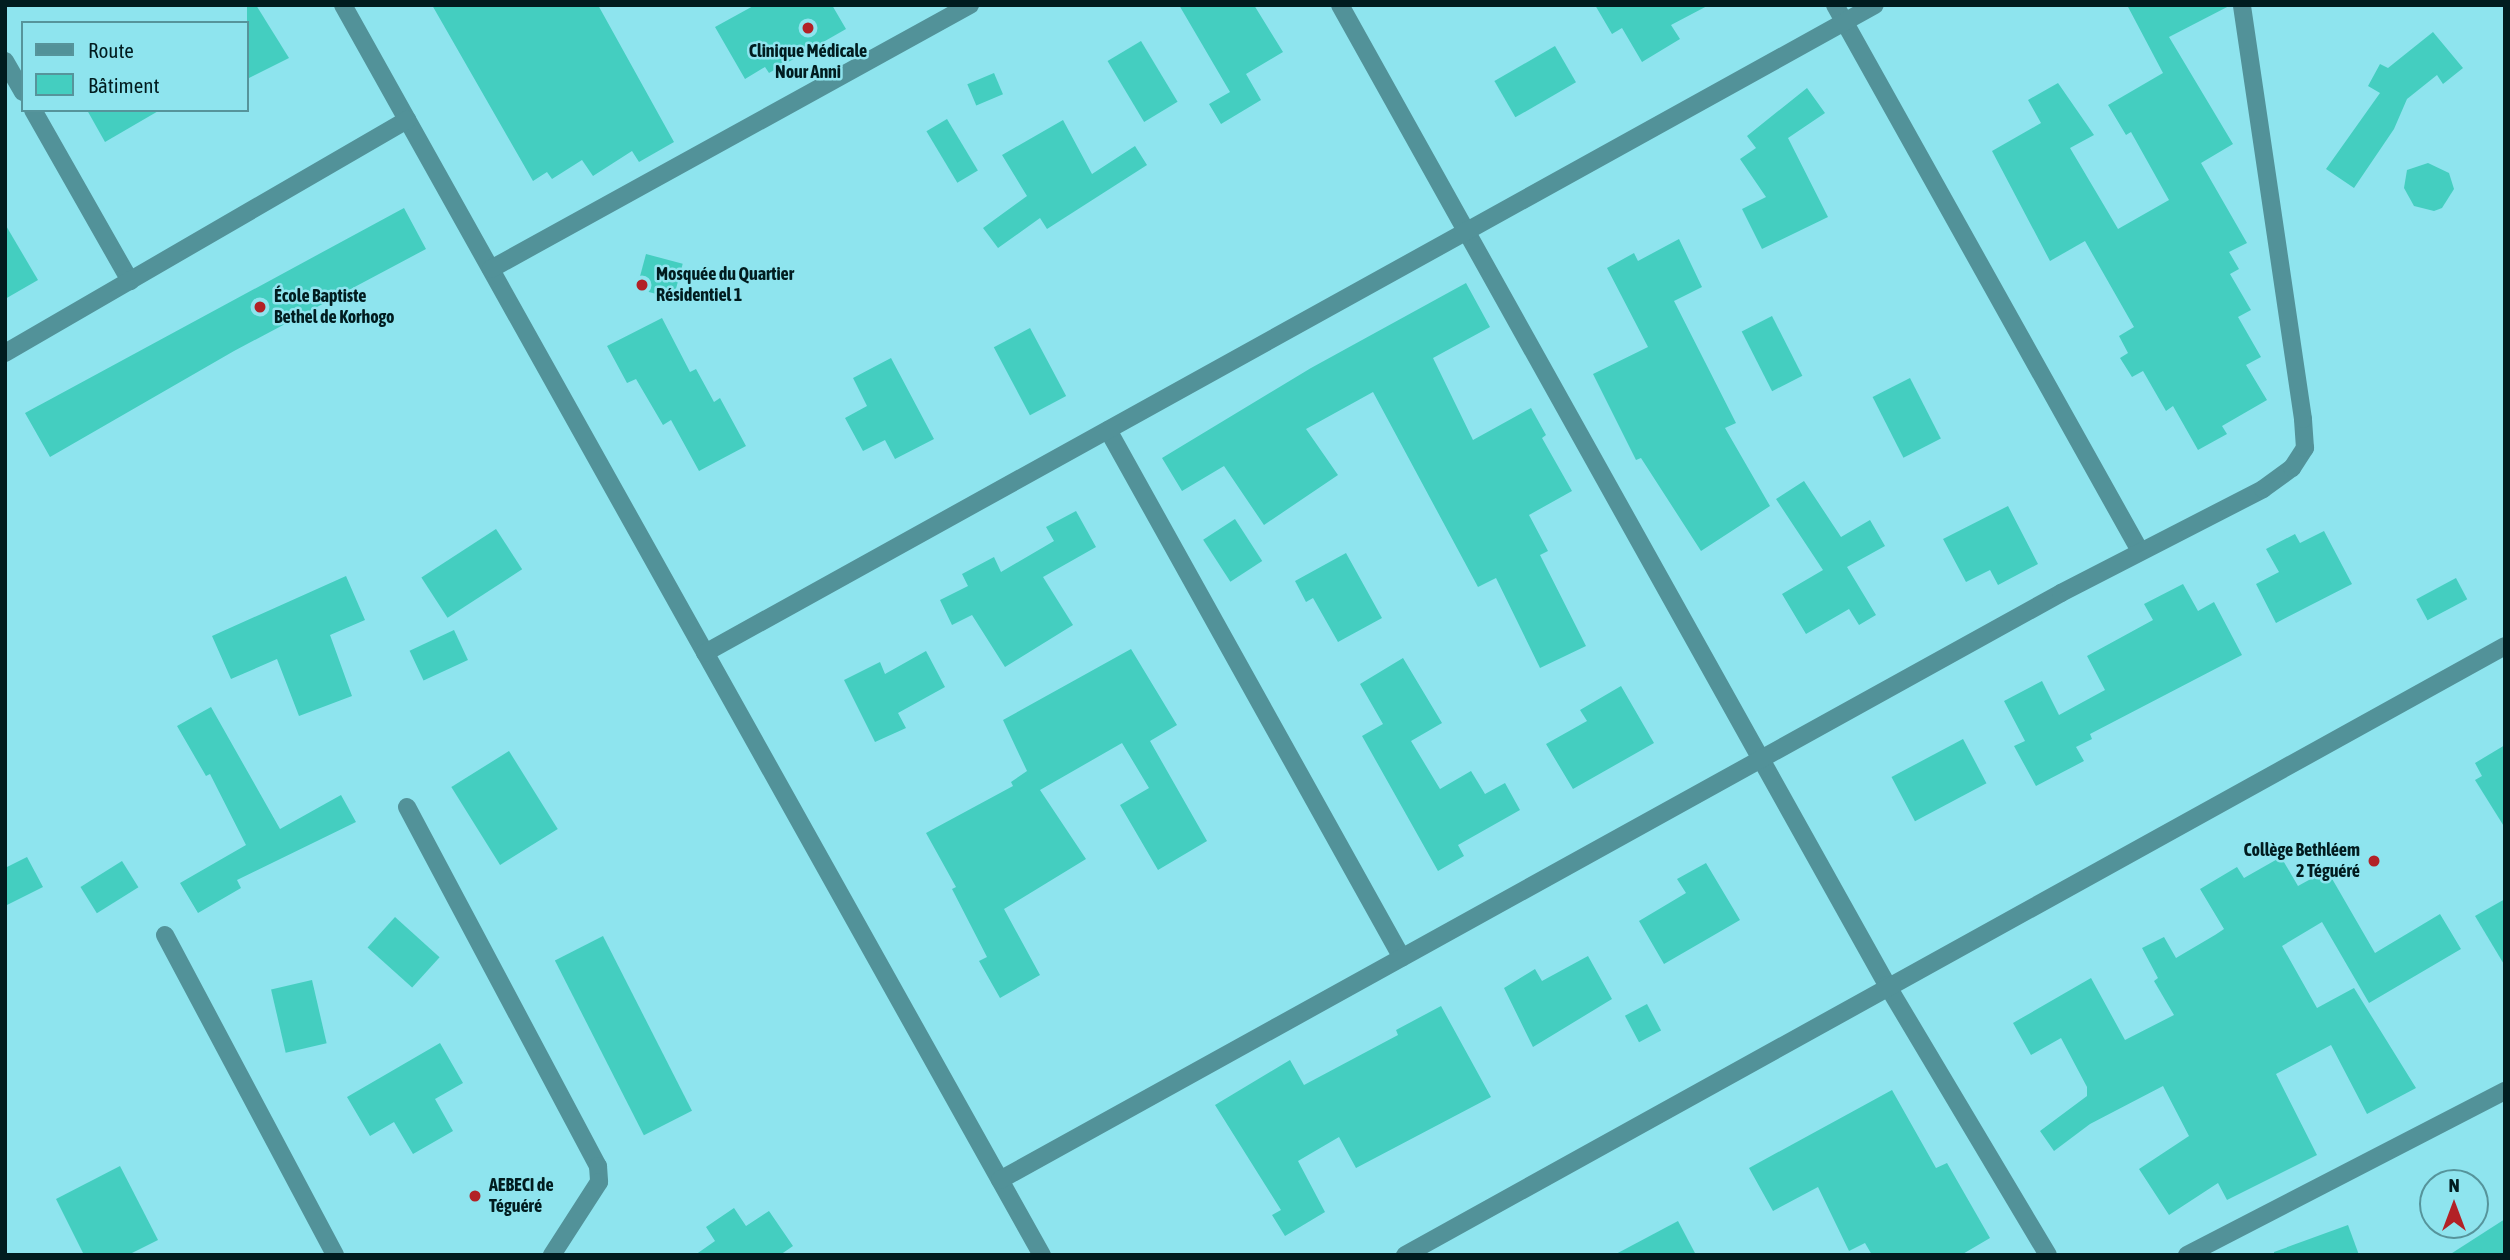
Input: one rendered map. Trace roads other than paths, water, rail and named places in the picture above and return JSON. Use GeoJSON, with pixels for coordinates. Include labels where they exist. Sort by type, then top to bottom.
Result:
{"type":"FeatureCollection","features":[{"type":"Feature","properties":{"kind":"street"},"geometry":{"type":"LineString","coordinates":[[343,5],[1042,1255]]}},
{"type":"Feature","properties":{"kind":"street"},"geometry":{"type":"LineString","coordinates":[[491,270],[970,5]]}},
{"type":"Feature","properties":{"kind":"street"},"geometry":{"type":"LineString","coordinates":[[1340,5],[1888,985],[2048,1255]]}},
{"type":"Feature","properties":{"kind":"street"},"geometry":{"type":"LineString","coordinates":[[1835,5],[2140,551]]}},
{"type":"Feature","properties":{"kind":"street"},"geometry":{"type":"LineString","coordinates":[[705,653],[1875,5]]}},
{"type":"Feature","properties":{"kind":"street"},"geometry":{"type":"LineString","coordinates":[[1000,1180],[2140,551],[2263,489],[2292,468],[2305,449],[2242,5]]}},
{"type":"Feature","properties":{"kind":"street"},"geometry":{"type":"LineString","coordinates":[[5,61],[21,89]]}},
{"type":"Feature","properties":{"kind":"street"},"geometry":{"type":"LineString","coordinates":[[34,112],[130,281]]}},
{"type":"Feature","properties":{"kind":"street"},"geometry":{"type":"LineString","coordinates":[[5,353],[407,120]]}},
{"type":"Feature","properties":{"kind":"street"},"geometry":{"type":"LineString","coordinates":[[1108,429],[1402,958]]}},
{"type":"Feature","properties":{"kind":"street"},"geometry":{"type":"LineString","coordinates":[[1405,1255],[1888,985],[2505,646]]}},
{"type":"Feature","properties":{"kind":"street"},"geometry":{"type":"LineString","coordinates":[[407,807],[598,1166],[599,1182],[552,1255]]}},
{"type":"Feature","properties":{"kind":"street"},"geometry":{"type":"LineString","coordinates":[[165,935],[335,1255]]}},
{"type":"Feature","properties":{"kind":"street"},"geometry":{"type":"LineString","coordinates":[[2187,1255],[2505,1091]]}},
{"type":"Feature","properties":{"kind":"place","name":"Clinique Médicale Nour Anni"},"geometry":{"type":"Point","coordinates":[808,28]}},
{"type":"Feature","properties":{"kind":"place","name":"Mosquée du Quartier Résidentiel 1"},"geometry":{"type":"Point","coordinates":[642,285]}},
{"type":"Feature","properties":{"kind":"place","name":"École Baptiste Bethel de Korhogo"},"geometry":{"type":"Point","coordinates":[260,307]}},
{"type":"Feature","properties":{"kind":"place","name":"Collège Bethléem 2 Téguéré"},"geometry":{"type":"Point","coordinates":[2374,861]}},
{"type":"Feature","properties":{"kind":"place","name":"AEBECI de Téguéré"},"geometry":{"type":"Point","coordinates":[475,1196]}}]}
